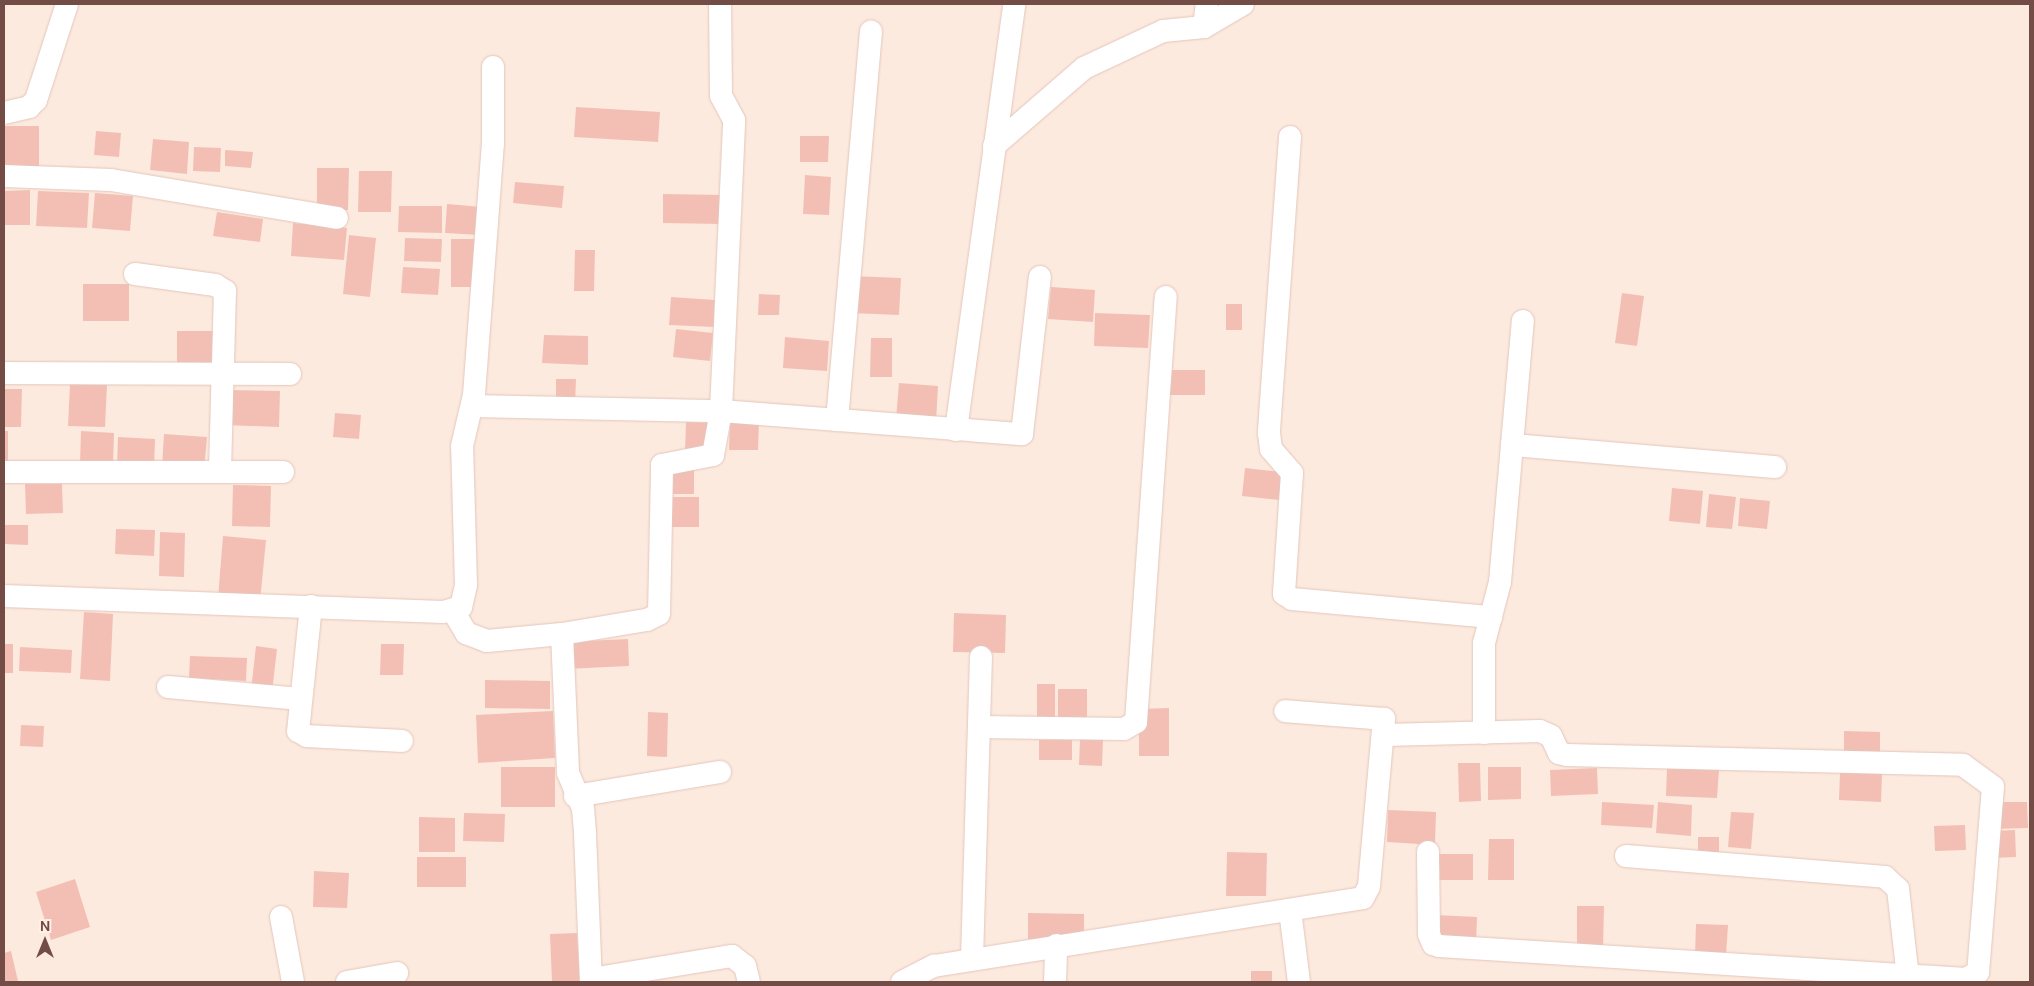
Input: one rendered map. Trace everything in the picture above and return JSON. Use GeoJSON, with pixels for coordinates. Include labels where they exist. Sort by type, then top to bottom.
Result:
{"type":"FeatureCollection","features":[{"type":"Feature","properties":{"kind":"street"},"geometry":{"type":"LineString","coordinates":[[4,113],[29,107],[36,100],[67,4]]}},
{"type":"Feature","properties":{"kind":"street"},"geometry":{"type":"LineString","coordinates":[[453,611],[466,632],[476,640],[562,634],[648,620],[659,614],[662,465],[713,454],[721,411],[734,120],[722,96],[720,4]]}},
{"type":"Feature","properties":{"kind":"street"},"geometry":{"type":"LineString","coordinates":[[956,430],[1014,4]]}},
{"type":"Feature","properties":{"kind":"street"},"geometry":{"type":"LineString","coordinates":[[1204,27],[1207,4]]}},
{"type":"Feature","properties":{"kind":"street"},"geometry":{"type":"LineString","coordinates":[[994,146],[1084,68],[1163,31],[1204,27],[1244,4]]}},
{"type":"Feature","properties":{"kind":"street"},"geometry":{"type":"LineString","coordinates":[[837,420],[871,31]]}},
{"type":"Feature","properties":{"kind":"street"},"geometry":{"type":"LineString","coordinates":[[4,596],[453,611],[461,607],[466,585],[462,446],[472,406],[493,144],[493,67]]}},
{"type":"Feature","properties":{"kind":"street"},"geometry":{"type":"LineString","coordinates":[[1290,137],[1269,433],[1271,449],[1292,473],[1281,582],[1284,594],[1292,599],[1492,617]]}},
{"type":"Feature","properties":{"kind":"street"},"geometry":{"type":"LineString","coordinates":[[4,176],[111,180],[337,218]]}},
{"type":"Feature","properties":{"kind":"street"},"geometry":{"type":"LineString","coordinates":[[135,274],[215,285],[225,291],[220,472]]}},
{"type":"Feature","properties":{"kind":"street"},"geometry":{"type":"LineString","coordinates":[[472,406],[721,411],[1009,435],[1024,430],[1040,277]]}},
{"type":"Feature","properties":{"kind":"street"},"geometry":{"type":"LineString","coordinates":[[979,727],[1124,729],[1136,722],[1166,297]]}},
{"type":"Feature","properties":{"kind":"street"},"geometry":{"type":"LineString","coordinates":[[1484,733],[1484,649],[1500,582],[1523,321]]}},
{"type":"Feature","properties":{"kind":"street"},"geometry":{"type":"LineString","coordinates":[[4,373],[290,374]]}},
{"type":"Feature","properties":{"kind":"street"},"geometry":{"type":"LineString","coordinates":[[1512,445],[1775,467]]}},
{"type":"Feature","properties":{"kind":"street"},"geometry":{"type":"LineString","coordinates":[[4,472],[283,472]]}},
{"type":"Feature","properties":{"kind":"street"},"geometry":{"type":"LineString","coordinates":[[311,606],[300,700],[301,735],[402,741]]}},
{"type":"Feature","properties":{"kind":"street"},"geometry":{"type":"LineString","coordinates":[[562,634],[568,773],[575,796],[583,809],[591,981],[732,956],[745,966],[749,982]]}},
{"type":"Feature","properties":{"kind":"street"},"geometry":{"type":"LineString","coordinates":[[972,959],[981,657]]}},
{"type":"Feature","properties":{"kind":"street"},"geometry":{"type":"LineString","coordinates":[[168,687],[300,700]]}},
{"type":"Feature","properties":{"kind":"street"},"geometry":{"type":"LineString","coordinates":[[902,982],[934,966],[972,959],[1359,900],[1367,894],[1385,735],[1381,717],[1285,711]]}},
{"type":"Feature","properties":{"kind":"street"},"geometry":{"type":"LineString","coordinates":[[1385,735],[1547,732],[1562,754],[1966,766],[1993,787],[1978,972],[1966,979],[1908,978],[1439,946],[1433,944],[1429,934],[1428,852]]}},
{"type":"Feature","properties":{"kind":"street"},"geometry":{"type":"LineString","coordinates":[[575,796],[720,772]]}},
{"type":"Feature","properties":{"kind":"street"},"geometry":{"type":"LineString","coordinates":[[1626,856],[1885,876],[1898,889],[1908,978]]}},
{"type":"Feature","properties":{"kind":"street"},"geometry":{"type":"LineString","coordinates":[[1290,910],[1299,982]]}},
{"type":"Feature","properties":{"kind":"street"},"geometry":{"type":"LineString","coordinates":[[281,917],[293,982]]}},
{"type":"Feature","properties":{"kind":"street"},"geometry":{"type":"LineString","coordinates":[[1055,982],[1056,945]]}},
{"type":"Feature","properties":{"kind":"street"},"geometry":{"type":"LineString","coordinates":[[347,982],[397,973]]}},
{"type":"Feature","properties":{"kind":"building"},"geometry":{"type":"Polygon","coordinates":[[[576,107],[660,112],[658,142],[574,137],[576,107]]]}},
{"type":"Feature","properties":{"kind":"building"},"geometry":{"type":"Polygon","coordinates":[[[4,126],[39,126],[39,168],[4,167],[4,126]]]}},
{"type":"Feature","properties":{"kind":"building"},"geometry":{"type":"Polygon","coordinates":[[[96,131],[121,133],[119,157],[94,155],[96,131]]]}},
{"type":"Feature","properties":{"kind":"building"},"geometry":{"type":"Polygon","coordinates":[[[800,136],[829,136],[828,162],[800,162],[800,136]]]}},
{"type":"Feature","properties":{"kind":"building"},"geometry":{"type":"Polygon","coordinates":[[[153,139],[189,142],[187,174],[150,170],[153,139]]]}},
{"type":"Feature","properties":{"kind":"building"},"geometry":{"type":"Polygon","coordinates":[[[194,147],[221,148],[220,172],[193,171],[194,147]]]}},
{"type":"Feature","properties":{"kind":"building"},"geometry":{"type":"Polygon","coordinates":[[[225,150],[253,152],[251,168],[225,166],[225,150]]]}},
{"type":"Feature","properties":{"kind":"building"},"geometry":{"type":"Polygon","coordinates":[[[317,168],[349,168],[348,210],[317,210],[317,168]]]}},
{"type":"Feature","properties":{"kind":"building"},"geometry":{"type":"Polygon","coordinates":[[[359,171],[392,171],[391,212],[358,212],[359,171]]]}},
{"type":"Feature","properties":{"kind":"building"},"geometry":{"type":"Polygon","coordinates":[[[805,175],[831,177],[829,215],[803,214],[805,175]]]}},
{"type":"Feature","properties":{"kind":"building"},"geometry":{"type":"Polygon","coordinates":[[[515,182],[564,186],[562,208],[513,203],[515,182]]]}},
{"type":"Feature","properties":{"kind":"building"},"geometry":{"type":"Polygon","coordinates":[[[30,190],[30,225],[4,225],[4,191],[30,190]]]}},
{"type":"Feature","properties":{"kind":"building"},"geometry":{"type":"Polygon","coordinates":[[[38,191],[89,193],[87,228],[36,226],[38,191]]]}},
{"type":"Feature","properties":{"kind":"building"},"geometry":{"type":"Polygon","coordinates":[[[95,193],[133,196],[130,231],[92,228],[95,193]]]}},
{"type":"Feature","properties":{"kind":"building"},"geometry":{"type":"Polygon","coordinates":[[[663,194],[722,195],[722,224],[663,223],[663,194]]]}},
{"type":"Feature","properties":{"kind":"building"},"geometry":{"type":"Polygon","coordinates":[[[447,204],[482,207],[480,235],[445,233],[447,204]]]}},
{"type":"Feature","properties":{"kind":"building"},"geometry":{"type":"Polygon","coordinates":[[[399,206],[442,206],[442,233],[398,232],[399,206]]]}},
{"type":"Feature","properties":{"kind":"building"},"geometry":{"type":"Polygon","coordinates":[[[217,212],[263,219],[260,242],[213,236],[217,212]]]}},
{"type":"Feature","properties":{"kind":"building"},"geometry":{"type":"Polygon","coordinates":[[[293,223],[347,228],[344,260],[291,256],[293,223]]]}},
{"type":"Feature","properties":{"kind":"building"},"geometry":{"type":"Polygon","coordinates":[[[349,235],[376,238],[370,297],[343,294],[349,235]]]}},
{"type":"Feature","properties":{"kind":"building"},"geometry":{"type":"Polygon","coordinates":[[[405,238],[442,239],[441,262],[404,261],[405,238]]]}},
{"type":"Feature","properties":{"kind":"building"},"geometry":{"type":"Polygon","coordinates":[[[451,239],[477,239],[478,287],[451,287],[451,239]]]}},
{"type":"Feature","properties":{"kind":"building"},"geometry":{"type":"Polygon","coordinates":[[[575,250],[595,250],[594,291],[574,291],[575,250]]]}},
{"type":"Feature","properties":{"kind":"building"},"geometry":{"type":"Polygon","coordinates":[[[403,267],[440,269],[438,295],[401,293],[403,267]]]}},
{"type":"Feature","properties":{"kind":"building"},"geometry":{"type":"Polygon","coordinates":[[[851,276],[901,278],[899,315],[850,313],[851,276]]]}},
{"type":"Feature","properties":{"kind":"building"},"geometry":{"type":"Polygon","coordinates":[[[83,284],[129,284],[129,321],[83,321],[83,284]]]}},
{"type":"Feature","properties":{"kind":"building"},"geometry":{"type":"Polygon","coordinates":[[[1051,287],[1095,290],[1093,322],[1048,319],[1051,287]]]}},
{"type":"Feature","properties":{"kind":"building"},"geometry":{"type":"Polygon","coordinates":[[[1622,293],[1644,296],[1637,346],[1615,343],[1622,293]]]}},
{"type":"Feature","properties":{"kind":"building"},"geometry":{"type":"Polygon","coordinates":[[[759,294],[780,295],[779,315],[758,315],[759,294]]]}},
{"type":"Feature","properties":{"kind":"building"},"geometry":{"type":"Polygon","coordinates":[[[671,297],[715,300],[714,327],[669,325],[671,297]]]}},
{"type":"Feature","properties":{"kind":"building"},"geometry":{"type":"Polygon","coordinates":[[[1226,304],[1242,304],[1242,330],[1226,330],[1226,304]]]}},
{"type":"Feature","properties":{"kind":"building"},"geometry":{"type":"Polygon","coordinates":[[[1095,313],[1150,315],[1148,348],[1094,346],[1095,313]]]}},
{"type":"Feature","properties":{"kind":"building"},"geometry":{"type":"Polygon","coordinates":[[[676,329],[713,333],[710,361],[673,357],[676,329]]]}},
{"type":"Feature","properties":{"kind":"building"},"geometry":{"type":"Polygon","coordinates":[[[177,331],[216,331],[216,369],[177,369],[177,331]]]}},
{"type":"Feature","properties":{"kind":"building"},"geometry":{"type":"Polygon","coordinates":[[[544,335],[588,336],[588,365],[542,363],[544,335]]]}},
{"type":"Feature","properties":{"kind":"building"},"geometry":{"type":"Polygon","coordinates":[[[785,337],[829,341],[827,371],[783,368],[785,337]]]}},
{"type":"Feature","properties":{"kind":"building"},"geometry":{"type":"Polygon","coordinates":[[[871,338],[892,338],[892,377],[870,377],[871,338]]]}},
{"type":"Feature","properties":{"kind":"building"},"geometry":{"type":"Polygon","coordinates":[[[1166,370],[1205,370],[1205,395],[1166,395],[1166,370]]]}},
{"type":"Feature","properties":{"kind":"building"},"geometry":{"type":"Polygon","coordinates":[[[556,379],[576,379],[575,405],[556,405],[556,379]]]}},
{"type":"Feature","properties":{"kind":"building"},"geometry":{"type":"Polygon","coordinates":[[[899,383],[938,386],[936,422],[896,419],[899,383]]]}},
{"type":"Feature","properties":{"kind":"building"},"geometry":{"type":"Polygon","coordinates":[[[70,384],[107,385],[105,427],[68,426],[70,384]]]}},
{"type":"Feature","properties":{"kind":"building"},"geometry":{"type":"Polygon","coordinates":[[[4,389],[22,389],[21,427],[4,427],[4,389]]]}},
{"type":"Feature","properties":{"kind":"building"},"geometry":{"type":"Polygon","coordinates":[[[225,390],[280,391],[279,427],[224,425],[225,390]]]}},
{"type":"Feature","properties":{"kind":"building"},"geometry":{"type":"Polygon","coordinates":[[[335,413],[361,415],[359,439],[333,437],[335,413]]]}},
{"type":"Feature","properties":{"kind":"building"},"geometry":{"type":"Polygon","coordinates":[[[730,419],[759,419],[758,450],[729,450],[730,419]]]}},
{"type":"Feature","properties":{"kind":"building"},"geometry":{"type":"Polygon","coordinates":[[[686,422],[713,423],[712,452],[685,451],[686,422]]]}},
{"type":"Feature","properties":{"kind":"building"},"geometry":{"type":"Polygon","coordinates":[[[4,431],[8,431],[8,468],[4,468],[4,431]]]}},
{"type":"Feature","properties":{"kind":"building"},"geometry":{"type":"Polygon","coordinates":[[[81,431],[114,433],[113,465],[80,463],[81,431]]]}},
{"type":"Feature","properties":{"kind":"building"},"geometry":{"type":"Polygon","coordinates":[[[164,434],[207,437],[204,470],[162,467],[164,434]]]}},
{"type":"Feature","properties":{"kind":"building"},"geometry":{"type":"Polygon","coordinates":[[[118,437],[155,439],[154,469],[117,468],[118,437]]]}},
{"type":"Feature","properties":{"kind":"building"},"geometry":{"type":"Polygon","coordinates":[[[663,467],[694,467],[694,494],[663,494],[663,467]]]}},
{"type":"Feature","properties":{"kind":"building"},"geometry":{"type":"Polygon","coordinates":[[[1245,468],[1282,472],[1279,500],[1242,496],[1245,468]]]}},
{"type":"Feature","properties":{"kind":"building"},"geometry":{"type":"Polygon","coordinates":[[[25,484],[62,484],[63,513],[26,514],[25,484]]]}},
{"type":"Feature","properties":{"kind":"building"},"geometry":{"type":"Polygon","coordinates":[[[233,485],[271,486],[270,527],[232,526],[233,485]]]}},
{"type":"Feature","properties":{"kind":"building"},"geometry":{"type":"Polygon","coordinates":[[[1672,488],[1703,491],[1700,524],[1669,521],[1672,488]]]}},
{"type":"Feature","properties":{"kind":"building"},"geometry":{"type":"Polygon","coordinates":[[[1709,494],[1736,497],[1732,529],[1706,527],[1709,494]]]}},
{"type":"Feature","properties":{"kind":"building"},"geometry":{"type":"Polygon","coordinates":[[[660,497],[699,497],[699,527],[660,527],[660,497]]]}},
{"type":"Feature","properties":{"kind":"building"},"geometry":{"type":"Polygon","coordinates":[[[1740,498],[1770,501],[1767,529],[1738,526],[1740,498]]]}},
{"type":"Feature","properties":{"kind":"building"},"geometry":{"type":"Polygon","coordinates":[[[4,525],[28,525],[28,545],[4,544],[4,525]]]}},
{"type":"Feature","properties":{"kind":"building"},"geometry":{"type":"Polygon","coordinates":[[[116,529],[155,530],[154,556],[115,554],[116,529]]]}},
{"type":"Feature","properties":{"kind":"building"},"geometry":{"type":"Polygon","coordinates":[[[160,532],[185,533],[184,577],[159,576],[160,532]]]}},
{"type":"Feature","properties":{"kind":"building"},"geometry":{"type":"Polygon","coordinates":[[[223,536],[266,540],[260,602],[218,598],[223,536]]]}},
{"type":"Feature","properties":{"kind":"building"},"geometry":{"type":"Polygon","coordinates":[[[84,612],[113,614],[110,681],[80,679],[84,612]]]}},
{"type":"Feature","properties":{"kind":"building"},"geometry":{"type":"Polygon","coordinates":[[[954,613],[1006,615],[1005,653],[953,652],[954,613]]]}},
{"type":"Feature","properties":{"kind":"building"},"geometry":{"type":"Polygon","coordinates":[[[628,639],[629,666],[565,669],[563,642],[628,639]]]}},
{"type":"Feature","properties":{"kind":"building"},"geometry":{"type":"Polygon","coordinates":[[[4,644],[13,644],[13,673],[4,673],[4,644]]]}},
{"type":"Feature","properties":{"kind":"building"},"geometry":{"type":"Polygon","coordinates":[[[381,644],[404,644],[403,675],[380,675],[381,644]]]}},
{"type":"Feature","properties":{"kind":"building"},"geometry":{"type":"Polygon","coordinates":[[[256,646],[277,649],[272,692],[251,690],[256,646]]]}},
{"type":"Feature","properties":{"kind":"building"},"geometry":{"type":"Polygon","coordinates":[[[20,647],[72,650],[71,673],[19,671],[20,647]]]}},
{"type":"Feature","properties":{"kind":"building"},"geometry":{"type":"Polygon","coordinates":[[[190,656],[247,658],[246,681],[189,678],[190,656]]]}},
{"type":"Feature","properties":{"kind":"building"},"geometry":{"type":"Polygon","coordinates":[[[485,680],[550,681],[550,709],[485,708],[485,680]]]}},
{"type":"Feature","properties":{"kind":"building"},"geometry":{"type":"Polygon","coordinates":[[[1037,684],[1055,684],[1055,722],[1037,722],[1037,684]]]}},
{"type":"Feature","properties":{"kind":"building"},"geometry":{"type":"Polygon","coordinates":[[[1058,689],[1087,689],[1087,721],[1058,721],[1058,689]]]}},
{"type":"Feature","properties":{"kind":"building"},"geometry":{"type":"Polygon","coordinates":[[[1169,708],[1169,756],[1139,756],[1139,709],[1169,708]]]}},
{"type":"Feature","properties":{"kind":"building"},"geometry":{"type":"Polygon","coordinates":[[[553,711],[555,758],[478,763],[476,715],[553,711]]]}},
{"type":"Feature","properties":{"kind":"building"},"geometry":{"type":"Polygon","coordinates":[[[648,712],[668,713],[667,757],[647,756],[648,712]]]}},
{"type":"Feature","properties":{"kind":"building"},"geometry":{"type":"Polygon","coordinates":[[[21,725],[44,726],[43,747],[20,746],[21,725]]]}},
{"type":"Feature","properties":{"kind":"building"},"geometry":{"type":"Polygon","coordinates":[[[1844,731],[1880,732],[1880,760],[1844,760],[1844,731]]]}},
{"type":"Feature","properties":{"kind":"building"},"geometry":{"type":"Polygon","coordinates":[[[1080,739],[1103,740],[1102,766],[1079,765],[1080,739]]]}},
{"type":"Feature","properties":{"kind":"building"},"geometry":{"type":"Polygon","coordinates":[[[1039,740],[1072,740],[1072,760],[1039,760],[1039,740]]]}},
{"type":"Feature","properties":{"kind":"building"},"geometry":{"type":"Polygon","coordinates":[[[1458,763],[1480,763],[1481,801],[1459,802],[1458,763]]]}},
{"type":"Feature","properties":{"kind":"building"},"geometry":{"type":"Polygon","coordinates":[[[501,767],[555,767],[555,807],[501,807],[501,767]]]}},
{"type":"Feature","properties":{"kind":"building"},"geometry":{"type":"Polygon","coordinates":[[[1488,767],[1521,767],[1521,799],[1488,800],[1488,767]]]}},
{"type":"Feature","properties":{"kind":"building"},"geometry":{"type":"Polygon","coordinates":[[[1597,768],[1598,794],[1551,796],[1550,770],[1597,768]]]}},
{"type":"Feature","properties":{"kind":"building"},"geometry":{"type":"Polygon","coordinates":[[[1667,768],[1719,770],[1717,798],[1666,796],[1667,768]]]}},
{"type":"Feature","properties":{"kind":"building"},"geometry":{"type":"Polygon","coordinates":[[[1840,772],[1882,773],[1881,802],[1839,800],[1840,772]]]}},
{"type":"Feature","properties":{"kind":"building"},"geometry":{"type":"Polygon","coordinates":[[[1602,802],[1654,805],[1652,828],[1601,825],[1602,802]]]}},
{"type":"Feature","properties":{"kind":"building"},"geometry":{"type":"Polygon","coordinates":[[[1658,802],[1692,805],[1691,836],[1656,833],[1658,802]]]}},
{"type":"Feature","properties":{"kind":"building"},"geometry":{"type":"Polygon","coordinates":[[[1994,802],[2027,802],[2028,828],[1994,829],[1994,802]]]}},
{"type":"Feature","properties":{"kind":"building"},"geometry":{"type":"Polygon","coordinates":[[[1388,810],[1436,812],[1435,845],[1387,842],[1388,810]]]}},
{"type":"Feature","properties":{"kind":"building"},"geometry":{"type":"Polygon","coordinates":[[[1731,812],[1754,813],[1751,849],[1728,847],[1731,812]]]}},
{"type":"Feature","properties":{"kind":"building"},"geometry":{"type":"Polygon","coordinates":[[[464,813],[505,814],[504,842],[463,841],[464,813]]]}},
{"type":"Feature","properties":{"kind":"building"},"geometry":{"type":"Polygon","coordinates":[[[419,817],[455,818],[455,852],[419,852],[419,817]]]}},
{"type":"Feature","properties":{"kind":"building"},"geometry":{"type":"Polygon","coordinates":[[[1965,825],[1966,850],[1935,851],[1934,826],[1965,825]]]}},
{"type":"Feature","properties":{"kind":"building"},"geometry":{"type":"Polygon","coordinates":[[[2015,830],[2016,857],[1992,858],[1991,831],[2015,830]]]}},
{"type":"Feature","properties":{"kind":"building"},"geometry":{"type":"Polygon","coordinates":[[[1698,837],[1719,837],[1719,859],[1698,859],[1698,837]]]}},
{"type":"Feature","properties":{"kind":"building"},"geometry":{"type":"Polygon","coordinates":[[[1489,839],[1514,839],[1514,880],[1488,880],[1489,839]]]}},
{"type":"Feature","properties":{"kind":"building"},"geometry":{"type":"Polygon","coordinates":[[[1227,852],[1267,853],[1266,896],[1226,896],[1227,852]]]}},
{"type":"Feature","properties":{"kind":"building"},"geometry":{"type":"Polygon","coordinates":[[[1433,854],[1473,854],[1473,880],[1433,880],[1433,854]]]}},
{"type":"Feature","properties":{"kind":"building"},"geometry":{"type":"Polygon","coordinates":[[[417,857],[466,857],[466,887],[417,887],[417,857]]]}},
{"type":"Feature","properties":{"kind":"building"},"geometry":{"type":"Polygon","coordinates":[[[314,871],[349,873],[347,908],[313,907],[314,871]]]}},
{"type":"Feature","properties":{"kind":"building"},"geometry":{"type":"Polygon","coordinates":[[[75,879],[90,927],[51,940],[36,892],[75,879]]]}},
{"type":"Feature","properties":{"kind":"building"},"geometry":{"type":"Polygon","coordinates":[[[1577,906],[1604,906],[1603,951],[1577,951],[1577,906]]]}},
{"type":"Feature","properties":{"kind":"building"},"geometry":{"type":"Polygon","coordinates":[[[1028,913],[1084,914],[1084,940],[1028,939],[1028,913]]]}},
{"type":"Feature","properties":{"kind":"building"},"geometry":{"type":"Polygon","coordinates":[[[1435,915],[1477,917],[1476,945],[1434,943],[1435,915]]]}},
{"type":"Feature","properties":{"kind":"building"},"geometry":{"type":"Polygon","coordinates":[[[1696,924],[1728,925],[1726,956],[1695,955],[1696,924]]]}},
{"type":"Feature","properties":{"kind":"building"},"geometry":{"type":"Polygon","coordinates":[[[577,933],[580,982],[552,982],[550,934],[577,933]]]}},
{"type":"Feature","properties":{"kind":"building"},"geometry":{"type":"Polygon","coordinates":[[[11,951],[18,981],[4,982],[4,953],[11,951]]]}},
{"type":"Feature","properties":{"kind":"building"},"geometry":{"type":"Polygon","coordinates":[[[1251,971],[1272,971],[1272,982],[1251,982],[1251,971]]]}}]}
